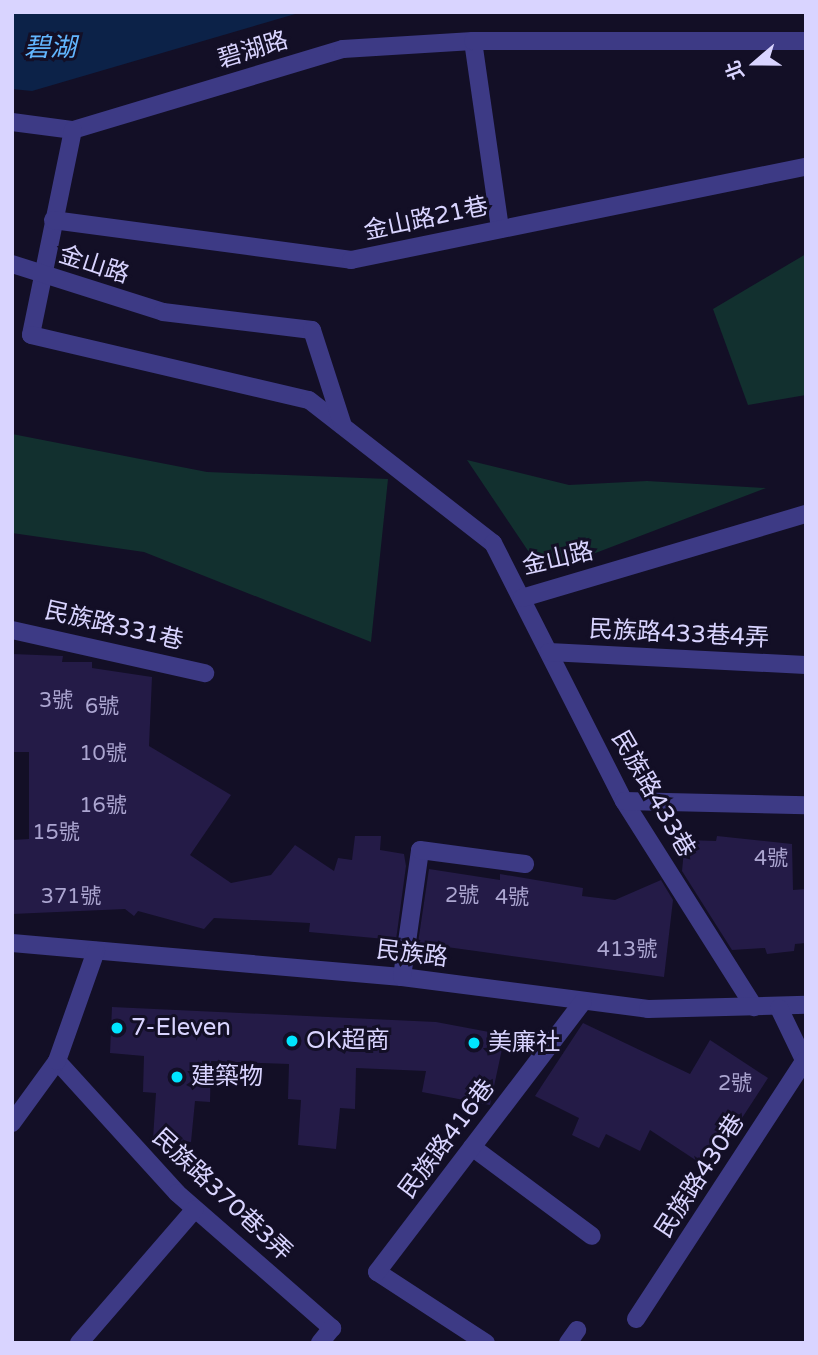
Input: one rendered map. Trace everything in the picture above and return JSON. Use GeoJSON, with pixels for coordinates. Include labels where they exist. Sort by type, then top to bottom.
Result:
{"type":"FeatureCollection","features":[{"type":"Feature","properties":{"kind":"street","name":"碧湖路"},"geometry":{"type":"LineString","coordinates":[[12,122],[73,130],[343,49],[472,41],[806,41]]}},
{"type":"Feature","properties":{"kind":"street"},"geometry":{"type":"LineString","coordinates":[[472,41],[500,229]]}},
{"type":"Feature","properties":{"kind":"street"},"geometry":{"type":"LineString","coordinates":[[41,274],[73,130]]}},
{"type":"Feature","properties":{"kind":"street","name":"金山路21巷"},"geometry":{"type":"LineString","coordinates":[[53,220],[351,260],[806,167]]}},
{"type":"Feature","properties":{"kind":"street","name":"金山路"},"geometry":{"type":"LineString","coordinates":[[12,264],[163,312],[312,330],[343,426]]}},
{"type":"Feature","properties":{"kind":"street","name":"金山路"},"geometry":{"type":"LineString","coordinates":[[41,274],[31,335],[309,400],[493,543],[522,598],[806,514]]}},
{"type":"Feature","properties":{"kind":"street","name":"民族路433巷"},"geometry":{"type":"LineString","coordinates":[[522,598],[624,801],[754,1007]]}},
{"type":"Feature","properties":{"kind":"street","name":"民族路331巷"},"geometry":{"type":"LineString","coordinates":[[12,630],[205,673]]}},
{"type":"Feature","properties":{"kind":"street","name":"民族路433巷4弄"},"geometry":{"type":"LineString","coordinates":[[549,652],[806,665]]}},
{"type":"Feature","properties":{"kind":"street"},"geometry":{"type":"LineString","coordinates":[[624,801],[806,805]]}},
{"type":"Feature","properties":{"kind":"street"},"geometry":{"type":"LineString","coordinates":[[402,976],[419,850],[526,863]]}},
{"type":"Feature","properties":{"kind":"street","name":"民族路"},"geometry":{"type":"LineString","coordinates":[[12,943],[402,976],[648,1009],[779,1008],[806,1005]]}},
{"type":"Feature","properties":{"kind":"street"},"geometry":{"type":"LineString","coordinates":[[12,1123],[57,1060],[96,951]]}},
{"type":"Feature","properties":{"kind":"street","name":"民族路416巷"},"geometry":{"type":"LineString","coordinates":[[486,1343],[377,1272],[583,1002]]}},
{"type":"Feature","properties":{"kind":"street"},"geometry":{"type":"LineString","coordinates":[[779,1008],[805,1062]]}},
{"type":"Feature","properties":{"kind":"street","name":"民族路370巷3弄"},"geometry":{"type":"LineString","coordinates":[[57,1060],[195,1209],[332,1328],[320,1343]]}},
{"type":"Feature","properties":{"kind":"street","name":"民族路430巷"},"geometry":{"type":"LineString","coordinates":[[636,1319],[805,1062]]}},
{"type":"Feature","properties":{"kind":"street"},"geometry":{"type":"LineString","coordinates":[[472,1147],[592,1236]]}},
{"type":"Feature","properties":{"kind":"street"},"geometry":{"type":"LineString","coordinates":[[79,1343],[195,1209]]}},
{"type":"Feature","properties":{"kind":"green space"},"geometry":{"type":"Polygon","coordinates":[[[806,254],[806,395],[748,405],[713,309],[806,254]]]}},
{"type":"Feature","properties":{"kind":"green space"},"geometry":{"type":"Polygon","coordinates":[[[12,434],[207,472],[388,479],[371,642],[144,552],[12,533],[12,434]]]}},
{"type":"Feature","properties":{"kind":"green space"},"geometry":{"type":"Polygon","coordinates":[[[467,460],[569,485],[647,481],[766,488],[543,573],[467,460]]]}},
{"type":"Feature","properties":{"kind":"water","name":"碧湖"},"geometry":{"type":"Polygon","coordinates":[[[12,12],[302,12],[32,91],[12,89],[12,12]]]}},
{"type":"Feature","properties":{"kind":"building"},"geometry":{"type":"Polygon","coordinates":[[[12,654],[63,656],[62,662],[92,662],[92,668],[152,677],[149,746],[231,795],[190,855],[231,883],[271,875],[295,845],[334,871],[338,858],[352,860],[355,836],[381,836],[380,850],[404,854],[406,866],[396,940],[309,932],[310,923],[214,918],[204,929],[138,911],[134,916],[125,909],[12,914],[12,840],[29,839],[29,752],[12,752],[12,654]]]}},
{"type":"Feature","properties":{"kind":"building"},"geometry":{"type":"Polygon","coordinates":[[[717,836],[792,844],[793,890],[806,889],[806,943],[795,944],[794,951],[767,954],[765,948],[732,950],[682,871],[685,840],[716,841],[717,836]]]}},
{"type":"Feature","properties":{"kind":"building"},"geometry":{"type":"Polygon","coordinates":[[[429,869],[500,880],[500,874],[583,888],[582,896],[615,900],[661,880],[673,900],[664,977],[418,943],[429,869]]]}},
{"type":"Feature","properties":{"kind":"building"},"geometry":{"type":"Polygon","coordinates":[[[112,1007],[436,1022],[505,1035],[490,1105],[422,1092],[426,1071],[356,1068],[355,1109],[340,1108],[336,1149],[298,1145],[301,1100],[288,1099],[289,1064],[211,1061],[210,1102],[195,1101],[191,1142],[153,1139],[156,1093],[143,1092],[144,1056],[110,1053],[112,1007]]]}},
{"type":"Feature","properties":{"kind":"building"},"geometry":{"type":"Polygon","coordinates":[[[583,1023],[690,1074],[710,1040],[768,1078],[729,1138],[720,1132],[700,1163],[650,1130],[640,1151],[606,1134],[599,1148],[572,1135],[579,1118],[535,1096],[583,1023]]]}},
{"type":"Feature","properties":{"kind":"place","name":"7-Eleven"},"geometry":{"type":"Point","coordinates":[117,1028]}},
{"type":"Feature","properties":{"kind":"place","name":"OK超商"},"geometry":{"type":"Point","coordinates":[292,1041]}},
{"type":"Feature","properties":{"kind":"place","name":"美廉社"},"geometry":{"type":"Point","coordinates":[474,1043]}},
{"type":"Feature","properties":{"kind":"place","name":"建築物"},"geometry":{"type":"Point","coordinates":[177,1077]}}]}
